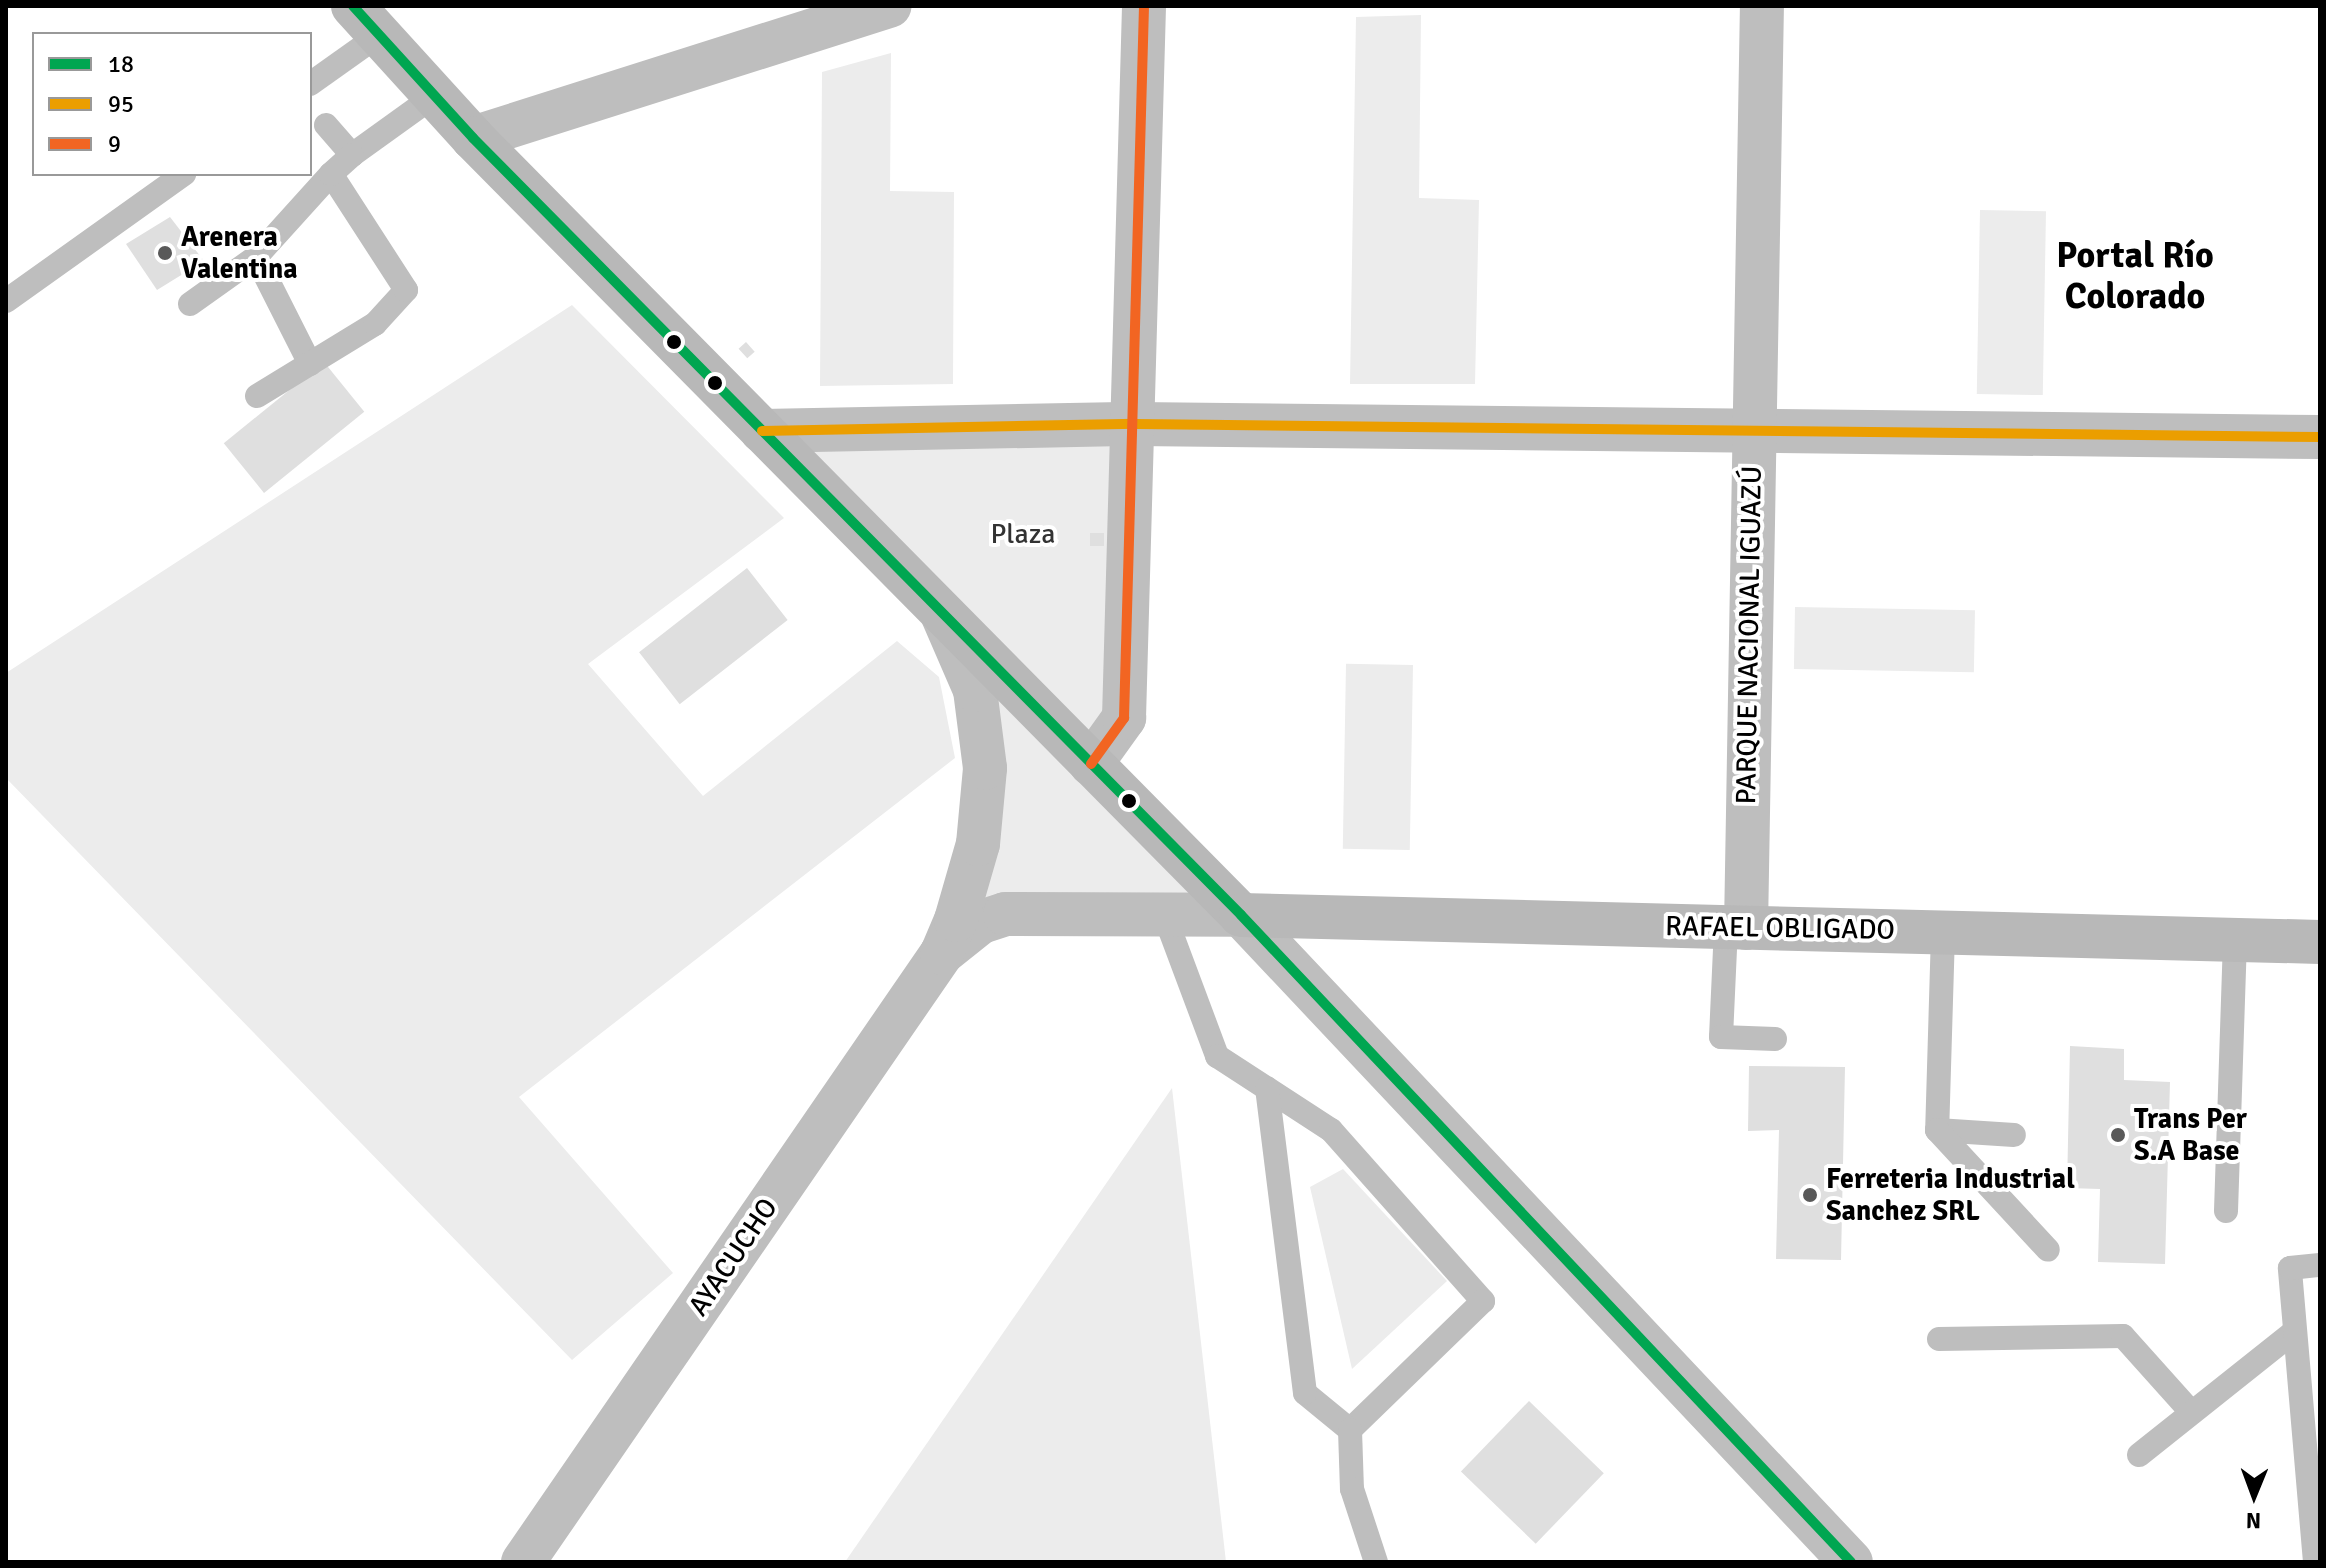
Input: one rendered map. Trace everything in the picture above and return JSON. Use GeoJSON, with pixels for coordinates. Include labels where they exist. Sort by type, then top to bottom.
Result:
{"type":"FeatureCollection","features":[{"type":"Feature","properties":{"kind":"street"},"geometry":{"type":"LineString","coordinates":[[473,138],[890,6]]}},
{"type":"Feature","properties":{"kind":"street"},"geometry":{"type":"LineString","coordinates":[[1091,764],[1124,718],[1136,424],[1144,6]]}},
{"type":"Feature","properties":{"kind":"street","name":"PARQUE NACIONAL IGUAZÚ"},"geometry":{"type":"LineString","coordinates":[[1736,927],[1762,6]]}},
{"type":"Feature","properties":{"kind":"street"},"geometry":{"type":"LineString","coordinates":[[366,21],[473,138],[1241,915],[1851,1562]]}},
{"type":"Feature","properties":{"kind":"street"},"geometry":{"type":"LineString","coordinates":[[762,431],[1136,424],[2320,437]]}},
{"type":"Feature","properties":{"kind":"street","name":"AYACUCHO"},"geometry":{"type":"LineString","coordinates":[[523,1562],[942,953],[978,844],[985,768],[975,690],[940,611]]}},
{"type":"Feature","properties":{"kind":"street","name":"AYACUCHO"},"geometry":{"type":"LineString","coordinates":[[942,953],[981,922],[1005,914],[1241,915]]}},
{"type":"Feature","properties":{"kind":"street","name":"RAFAEL OBLIGADO"},"geometry":{"type":"LineString","coordinates":[[1241,915],[2320,942]]}},
{"type":"Feature","properties":{"kind":"lane"},"geometry":{"type":"LineString","coordinates":[[312,82],[366,21]]}},
{"type":"Feature","properties":{"kind":"lane"},"geometry":{"type":"LineString","coordinates":[[190,304],[256,257],[352,155],[434,96]]}},
{"type":"Feature","properties":{"kind":"lane"},"geometry":{"type":"LineString","coordinates":[[326,125],[352,155]]}},
{"type":"Feature","properties":{"kind":"lane"},"geometry":{"type":"LineString","coordinates":[[257,396],[375,324],[406,290],[331,174]]}},
{"type":"Feature","properties":{"kind":"lane"},"geometry":{"type":"LineString","coordinates":[[6,301],[181,176]]}},
{"type":"Feature","properties":{"kind":"lane"},"geometry":{"type":"LineString","coordinates":[[256,257],[310,364]]}},
{"type":"Feature","properties":{"kind":"lane"},"geometry":{"type":"LineString","coordinates":[[1164,914],[1217,1056],[1331,1130],[1483,1301],[1350,1430],[1352,1489],[1376,1562]]}},
{"type":"Feature","properties":{"kind":"lane"},"geometry":{"type":"LineString","coordinates":[[1736,927],[1721,1037],[1775,1039]]}},
{"type":"Feature","properties":{"kind":"lane"},"geometry":{"type":"LineString","coordinates":[[1943,933],[1937,1130],[2048,1250]]}},
{"type":"Feature","properties":{"kind":"lane"},"geometry":{"type":"LineString","coordinates":[[2226,1211],[2235,940]]}},
{"type":"Feature","properties":{"kind":"lane"},"geometry":{"type":"LineString","coordinates":[[1267,1088],[1305,1393],[1350,1430]]}},
{"type":"Feature","properties":{"kind":"lane"},"geometry":{"type":"LineString","coordinates":[[1937,1130],[2014,1135]]}},
{"type":"Feature","properties":{"kind":"lane"},"geometry":{"type":"LineString","coordinates":[[2315,1562],[2290,1268],[2320,1265]]}},
{"type":"Feature","properties":{"kind":"lane"},"geometry":{"type":"LineString","coordinates":[[2139,1455],[2295,1331]]}},
{"type":"Feature","properties":{"kind":"lane"},"geometry":{"type":"LineString","coordinates":[[1939,1339],[2123,1336],[2192,1413]]}},
{"type":"Feature","properties":{"kind":"green space"},"geometry":{"type":"Polygon","coordinates":[[[1421,15],[1419,198],[1479,200],[1475,384],[1350,384],[1356,17],[1421,15]]]}},
{"type":"Feature","properties":{"kind":"green space"},"geometry":{"type":"Polygon","coordinates":[[[891,53],[890,191],[954,192],[953,384],[820,386],[822,72],[891,53]]]}},
{"type":"Feature","properties":{"kind":"green space"},"geometry":{"type":"Polygon","coordinates":[[[1980,210],[2046,211],[2043,395],[1977,394],[1980,210]]]}},
{"type":"Feature","properties":{"kind":"green space"},"geometry":{"type":"Polygon","coordinates":[[[572,305],[784,518],[588,664],[703,796],[897,641],[939,677],[955,758],[519,1097],[673,1273],[572,1360],[6,778],[6,673],[572,305]]]}},
{"type":"Feature","properties":{"kind":"green space","name":"Plaza"},"geometry":{"type":"Polygon","coordinates":[[[1121,438],[1113,717],[1092,740],[804,444],[1121,438]]]}},
{"type":"Feature","properties":{"kind":"green space"},"geometry":{"type":"Polygon","coordinates":[[[1795,607],[1975,610],[1974,672],[1794,669],[1795,607]]]}},
{"type":"Feature","properties":{"kind":"green space"},"geometry":{"type":"Polygon","coordinates":[[[1346,664],[1413,665],[1410,850],[1343,849],[1346,664]]]}},
{"type":"Feature","properties":{"kind":"green space"},"geometry":{"type":"Polygon","coordinates":[[[988,685],[1198,901],[968,916],[988,685]]]}},
{"type":"Feature","properties":{"kind":"green space"},"geometry":{"type":"Polygon","coordinates":[[[1172,1088],[1226,1562],[845,1562],[1172,1088]]]}},
{"type":"Feature","properties":{"kind":"green space"},"geometry":{"type":"Polygon","coordinates":[[[1343,1169],[1447,1281],[1352,1369],[1310,1187],[1343,1169]]]}},
{"type":"Feature","properties":{"kind":"building","name":"Arenera Valentina"},"geometry":{"type":"Polygon","coordinates":[[[170,217],[204,261],[157,290],[126,244],[170,217]]]}},
{"type":"Feature","properties":{"kind":"building"},"geometry":{"type":"Polygon","coordinates":[[[746,342],[755,352],[747,358],[739,349],[746,342]]]}},
{"type":"Feature","properties":{"kind":"building"},"geometry":{"type":"Polygon","coordinates":[[[324,362],[364,412],[264,493],[224,443],[324,362]]]}},
{"type":"Feature","properties":{"kind":"building"},"geometry":{"type":"Polygon","coordinates":[[[1090,533],[1104,533],[1104,546],[1090,546],[1090,533]]]}},
{"type":"Feature","properties":{"kind":"building"},"geometry":{"type":"Polygon","coordinates":[[[747,568],[788,620],[680,704],[639,652],[747,568]]]}},
{"type":"Feature","properties":{"kind":"building","name":"Trans Per S.A Base"},"geometry":{"type":"Polygon","coordinates":[[[2070,1046],[2124,1049],[2124,1080],[2170,1082],[2165,1264],[2098,1262],[2100,1189],[2067,1188],[2070,1046]]]}},
{"type":"Feature","properties":{"kind":"building","name":"Ferreteria Industrial Sanchez SRL"},"geometry":{"type":"Polygon","coordinates":[[[1749,1066],[1845,1067],[1841,1260],[1776,1259],[1779,1130],[1748,1131],[1749,1066]]]}},
{"type":"Feature","properties":{"kind":"building"},"geometry":{"type":"Polygon","coordinates":[[[1529,1401],[1604,1473],[1536,1544],[1461,1471],[1529,1401]]]}},
{"type":"Feature","properties":{"kind":"transit line","name":"18"},"geometry":{"type":"LineString","coordinates":[[353,6],[473,138],[1241,915],[1851,1562]]}},
{"type":"Feature","properties":{"kind":"transit line","name":"9"},"geometry":{"type":"LineString","coordinates":[[1091,764],[1124,718],[1144,6]]}},
{"type":"Feature","properties":{"kind":"transit line","name":"95"},"geometry":{"type":"LineString","coordinates":[[762,431],[1136,424],[2320,437]]}},
{"type":"Feature","properties":{"kind":"place","name":"Arenera Valentina"},"geometry":{"type":"Point","coordinates":[165,253]}},
{"type":"Feature","properties":{"kind":"place","name":"Trans Per S.A Base"},"geometry":{"type":"Point","coordinates":[2118,1135]}},
{"type":"Feature","properties":{"kind":"place","name":"Ferreteria Industrial Sanchez SRL"},"geometry":{"type":"Point","coordinates":[1810,1195]}},
{"type":"Feature","properties":{"kind":"district","name":"Portal Río Colorado"},"geometry":{"type":"Point","coordinates":[2135,276]}}]}
